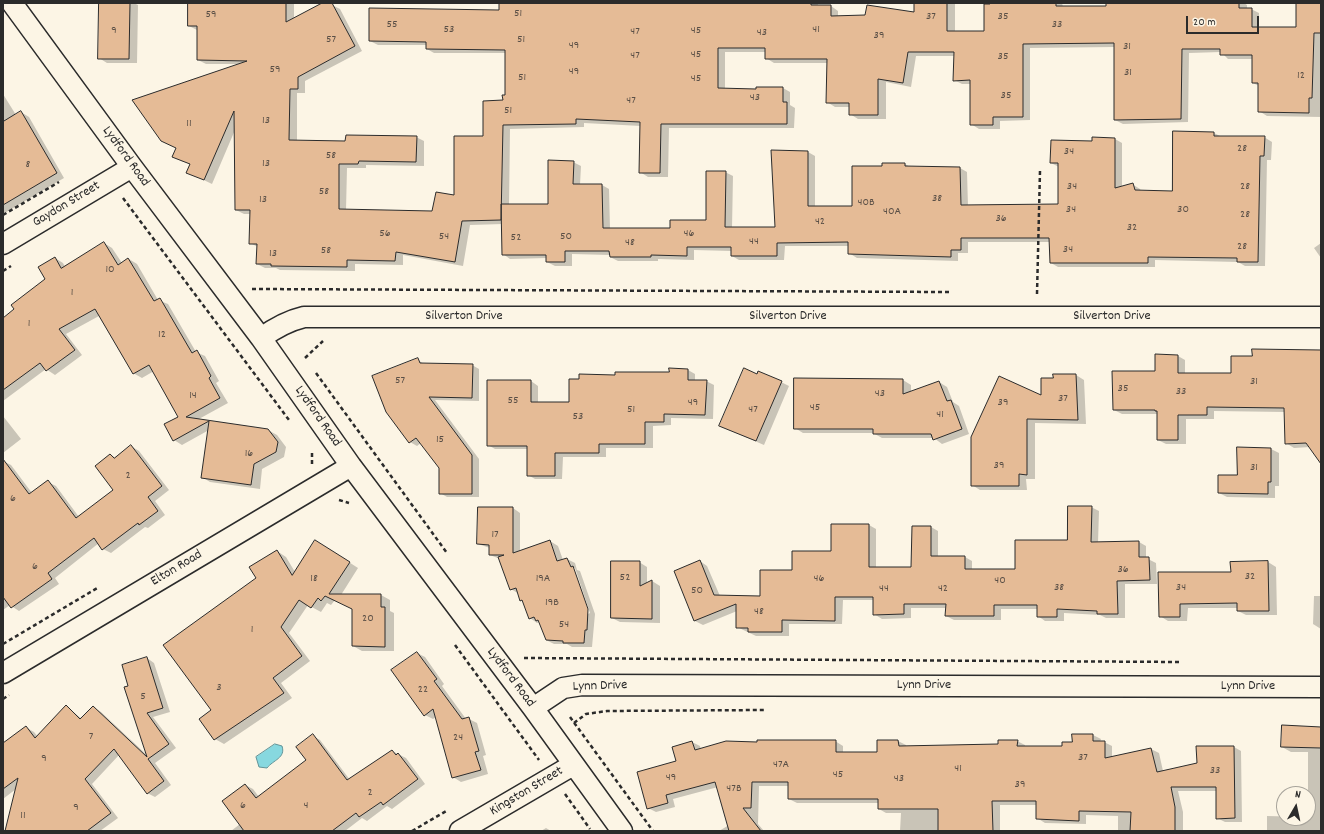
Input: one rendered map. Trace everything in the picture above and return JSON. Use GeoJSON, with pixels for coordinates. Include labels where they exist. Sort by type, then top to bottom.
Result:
{"type":"FeatureCollection","features":[{"type":"Feature","properties":{"kind":"street","name":"Lydford Road"},"geometry":{"type":"LineString","coordinates":[[12,3],[132,167],[261,338],[351,466],[533,708],[622,831]]}},
{"type":"Feature","properties":{"kind":"street","name":"Gaydon Street"},"geometry":{"type":"LineString","coordinates":[[3,244],[132,167]]}},
{"type":"Feature","properties":{"kind":"street","name":"Silverton Drive"},"geometry":{"type":"LineString","coordinates":[[261,338],[279,325],[304,317],[1321,316]]}},
{"type":"Feature","properties":{"kind":"street","name":"Elton Road"},"geometry":{"type":"LineString","coordinates":[[3,673],[351,466]]}},
{"type":"Feature","properties":{"kind":"street","name":"Lynn Drive"},"geometry":{"type":"LineString","coordinates":[[533,708],[563,688],[582,685],[1321,687]]}},
{"type":"Feature","properties":{"kind":"street","name":"Kingston Street"},"geometry":{"type":"LineString","coordinates":[[460,831],[573,765]]}},
{"type":"Feature","properties":{"kind":"path"},"geometry":{"type":"LineString","coordinates":[[1036,317],[1040,171]]}},
{"type":"Feature","properties":{"kind":"path"},"geometry":{"type":"LineString","coordinates":[[3,215],[64,179]]}},
{"type":"Feature","properties":{"kind":"path"},"geometry":{"type":"LineString","coordinates":[[120,193],[293,426]]}},
{"type":"Feature","properties":{"kind":"path"},"geometry":{"type":"LineString","coordinates":[[252,289],[957,292]]}},
{"type":"Feature","properties":{"kind":"path"},"geometry":{"type":"LineString","coordinates":[[1029,293],[1045,293]]}},
{"type":"Feature","properties":{"kind":"path"},"geometry":{"type":"LineString","coordinates":[[300,352],[309,364]]}},
{"type":"Feature","properties":{"kind":"path"},"geometry":{"type":"LineString","coordinates":[[314,371],[449,556]]}},
{"type":"Feature","properties":{"kind":"path"},"geometry":{"type":"LineString","coordinates":[[307,445],[312,451],[311,463],[314,467]]}},
{"type":"Feature","properties":{"kind":"path"},"geometry":{"type":"LineString","coordinates":[[336,497],[339,500],[351,503]]}},
{"type":"Feature","properties":{"kind":"path"},"geometry":{"type":"LineString","coordinates":[[454,643],[541,762]]}},
{"type":"Feature","properties":{"kind":"path"},"geometry":{"type":"LineString","coordinates":[[519,652],[528,663]]}},
{"type":"Feature","properties":{"kind":"path"},"geometry":{"type":"LineString","coordinates":[[524,658],[1186,662]]}},
{"type":"Feature","properties":{"kind":"path"},"geometry":{"type":"LineString","coordinates":[[570,717],[653,831]]}},
{"type":"Feature","properties":{"kind":"path"},"geometry":{"type":"LineString","coordinates":[[561,790],[592,831]]}},
{"type":"Feature","properties":{"kind":"water"},"geometry":{"type":"Polygon","coordinates":[[[275,744],[282,746],[283,750],[281,756],[267,768],[259,767],[256,757],[275,744]]]}},
{"type":"Feature","properties":{"kind":"building"},"geometry":{"type":"Polygon","coordinates":[[[99,3],[130,3],[129,59],[98,59],[99,3]]]}},
{"type":"Feature","properties":{"kind":"building"},"geometry":{"type":"Polygon","coordinates":[[[188,3],[286,3],[286,22],[322,3],[332,3],[355,46],[298,77],[298,89],[290,89],[289,140],[345,141],[346,135],[417,136],[416,162],[359,161],[358,164],[339,164],[339,209],[432,211],[436,192],[454,195],[454,136],[483,136],[483,101],[503,100],[502,95],[505,95],[505,50],[426,49],[426,42],[369,41],[369,8],[499,10],[499,3],[811,3],[811,5],[831,5],[831,16],[865,15],[867,5],[914,12],[914,3],[947,3],[947,31],[984,31],[984,4],[990,3],[1056,3],[1056,6],[1106,6],[1106,3],[1239,3],[1239,8],[1252,8],[1252,27],[1296,27],[1296,3],[1321,3],[1321,33],[1314,33],[1312,98],[1309,98],[1309,113],[1258,112],[1258,83],[1252,83],[1252,55],[1220,55],[1220,49],[1182,49],[1181,119],[1114,120],[1114,43],[1023,44],[1023,117],[993,117],[993,125],[970,125],[970,80],[953,81],[954,52],[908,52],[903,83],[878,79],[878,115],[849,115],[849,103],[826,103],[827,59],[765,59],[765,48],[718,48],[718,88],[756,89],[756,87],[783,87],[783,102],[787,102],[787,124],[661,124],[660,173],[639,173],[640,122],[576,119],[576,124],[503,125],[501,220],[462,221],[455,262],[396,252],[395,261],[347,260],[347,267],[271,266],[271,264],[256,264],[257,244],[249,244],[250,210],[235,210],[234,111],[204,180],[186,173],[190,164],[172,157],[176,148],[161,141],[132,100],[247,61],[197,60],[197,26],[188,26],[188,3]]]}},
{"type":"Feature","properties":{"kind":"building"},"geometry":{"type":"Polygon","coordinates":[[[21,111],[57,173],[3,205],[3,122],[21,111]]]}},
{"type":"Feature","properties":{"kind":"building"},"geometry":{"type":"Polygon","coordinates":[[[1173,131],[1214,132],[1214,136],[1265,136],[1264,156],[1260,156],[1258,262],[1237,262],[1237,258],[1148,257],[1148,263],[1050,263],[1049,238],[961,238],[961,250],[951,250],[951,257],[848,254],[848,242],[777,243],[777,256],[731,256],[731,247],[687,247],[687,256],[651,255],[651,257],[610,257],[609,251],[565,251],[565,262],[546,262],[546,255],[502,255],[501,204],[548,204],[548,160],[574,161],[573,184],[602,184],[603,228],[670,228],[670,220],[706,220],[706,171],[726,171],[725,227],[775,227],[771,150],[808,151],[808,206],[852,206],[852,166],[882,166],[882,163],[905,163],[905,166],[960,167],[961,205],[1058,204],[1058,163],[1050,163],[1051,140],[1092,141],[1092,137],[1115,138],[1115,188],[1133,183],[1135,190],[1172,191],[1173,131]]]}},
{"type":"Feature","properties":{"kind":"building"},"geometry":{"type":"Polygon","coordinates":[[[104,242],[118,265],[128,258],[154,301],[160,298],[192,353],[197,350],[211,376],[209,378],[220,398],[186,417],[268,429],[278,442],[276,452],[254,464],[251,485],[201,478],[209,421],[173,441],[164,424],[178,417],[149,365],[133,374],[95,309],[59,329],[75,350],[46,371],[40,363],[3,390],[3,318],[14,309],[11,305],[45,279],[38,267],[55,257],[61,268],[104,242]]]}},
{"type":"Feature","properties":{"kind":"building"},"geometry":{"type":"Polygon","coordinates":[[[1252,349],[1321,350],[1321,464],[1306,443],[1285,444],[1284,408],[1207,407],[1207,415],[1178,415],[1178,440],[1157,440],[1157,411],[1155,410],[1113,410],[1112,371],[1155,371],[1155,354],[1178,355],[1178,373],[1231,373],[1231,356],[1252,356],[1252,349]]]}},
{"type":"Feature","properties":{"kind":"building"},"geometry":{"type":"Polygon","coordinates":[[[418,358],[420,363],[473,364],[472,398],[429,397],[472,455],[472,494],[439,494],[439,468],[416,438],[409,443],[386,412],[372,376],[418,358]]]}},
{"type":"Feature","properties":{"kind":"building"},"geometry":{"type":"Polygon","coordinates":[[[669,368],[688,369],[688,380],[707,380],[705,415],[664,414],[664,422],[645,422],[645,444],[599,444],[599,453],[555,453],[555,476],[527,476],[527,446],[487,446],[487,380],[531,380],[531,402],[569,402],[569,379],[579,379],[579,374],[615,375],[615,372],[669,372],[669,368]]]}},
{"type":"Feature","properties":{"kind":"building"},"geometry":{"type":"Polygon","coordinates":[[[744,368],[757,374],[758,371],[782,381],[756,441],[719,426],[744,368]]]}},
{"type":"Feature","properties":{"kind":"building"},"geometry":{"type":"Polygon","coordinates":[[[1053,374],[1076,374],[1078,420],[1027,419],[1027,475],[1019,474],[1019,486],[971,486],[971,437],[999,376],[1041,395],[1041,378],[1053,378],[1053,374]]]}},
{"type":"Feature","properties":{"kind":"building"},"geometry":{"type":"Polygon","coordinates":[[[794,378],[903,379],[903,394],[939,381],[947,401],[951,400],[962,429],[933,440],[931,434],[873,434],[873,429],[794,429],[794,378]]]}},
{"type":"Feature","properties":{"kind":"building"},"geometry":{"type":"Polygon","coordinates":[[[131,445],[162,486],[148,497],[158,511],[139,525],[138,523],[102,550],[94,538],[48,573],[52,579],[11,608],[3,597],[3,459],[29,494],[48,480],[76,518],[113,490],[95,466],[110,454],[114,458],[131,445]]]}},
{"type":"Feature","properties":{"kind":"building"},"geometry":{"type":"Polygon","coordinates":[[[1237,447],[1271,448],[1271,482],[1268,482],[1268,494],[1218,493],[1218,475],[1237,475],[1237,447]]]}},
{"type":"Feature","properties":{"kind":"building"},"geometry":{"type":"Polygon","coordinates":[[[1068,506],[1092,506],[1091,542],[1139,541],[1139,557],[1149,557],[1150,580],[1117,581],[1118,614],[1097,614],[1097,611],[1057,609],[1057,617],[1037,617],[1037,605],[994,605],[994,616],[945,616],[946,604],[904,604],[904,614],[873,615],[873,597],[835,597],[835,621],[782,620],[782,632],[748,632],[748,628],[736,628],[736,604],[694,621],[674,571],[700,560],[714,595],[760,596],[760,570],[792,570],[792,551],[831,551],[831,524],[869,524],[869,567],[911,567],[912,526],[931,526],[931,556],[965,556],[965,569],[1015,569],[1015,540],[1067,540],[1068,506]]]}},
{"type":"Feature","properties":{"kind":"building"},"geometry":{"type":"Polygon","coordinates":[[[478,507],[513,507],[513,553],[550,540],[557,561],[567,558],[571,567],[573,566],[588,609],[587,630],[585,630],[584,643],[563,643],[563,641],[546,640],[538,620],[536,621],[534,617],[529,619],[522,600],[520,601],[516,588],[510,590],[498,557],[504,555],[489,555],[489,545],[477,544],[478,507]]]}},
{"type":"Feature","properties":{"kind":"building"},"geometry":{"type":"Polygon","coordinates":[[[315,540],[350,562],[329,594],[381,594],[381,607],[385,607],[385,647],[352,646],[352,609],[325,596],[321,601],[318,598],[311,608],[299,600],[281,627],[302,656],[273,678],[284,693],[214,740],[199,719],[211,710],[163,645],[256,578],[249,567],[277,550],[292,575],[315,540]]]}},
{"type":"Feature","properties":{"kind":"building"},"geometry":{"type":"Polygon","coordinates":[[[611,561],[640,561],[640,586],[652,580],[652,619],[611,618],[611,561]]]}},
{"type":"Feature","properties":{"kind":"building"},"geometry":{"type":"Polygon","coordinates":[[[1268,561],[1269,611],[1237,611],[1237,603],[1180,604],[1180,617],[1159,617],[1158,572],[1231,572],[1230,562],[1268,561]]]}},
{"type":"Feature","properties":{"kind":"building"},"geometry":{"type":"Polygon","coordinates":[[[417,652],[437,679],[434,681],[462,719],[469,717],[479,751],[475,752],[481,770],[452,778],[433,709],[424,716],[391,670],[417,652]]]}},
{"type":"Feature","properties":{"kind":"building"},"geometry":{"type":"Polygon","coordinates":[[[147,657],[163,708],[147,713],[169,744],[148,759],[164,781],[147,794],[114,749],[85,779],[111,813],[87,831],[5,831],[18,778],[3,789],[3,743],[26,726],[35,738],[66,705],[80,719],[93,706],[147,757],[124,687],[128,686],[122,665],[147,657]]]}},
{"type":"Feature","properties":{"kind":"building"},"geometry":{"type":"Polygon","coordinates":[[[1282,725],[1321,727],[1321,748],[1281,747],[1282,725]]]}},
{"type":"Feature","properties":{"kind":"building"},"geometry":{"type":"Polygon","coordinates":[[[313,734],[347,780],[392,750],[396,755],[398,753],[418,779],[383,805],[381,802],[359,817],[356,813],[332,831],[244,831],[222,801],[245,784],[256,798],[306,760],[296,747],[313,734]]]}},
{"type":"Feature","properties":{"kind":"building"},"geometry":{"type":"Polygon","coordinates":[[[1072,734],[1093,734],[1093,741],[1105,741],[1105,758],[1151,748],[1157,772],[1197,763],[1196,746],[1234,746],[1235,818],[1216,819],[1216,787],[1171,787],[1175,807],[1175,831],[1130,831],[1131,812],[1079,811],[1079,821],[1036,819],[1036,801],[992,801],[993,831],[938,831],[938,809],[878,809],[878,799],[788,799],[788,782],[752,782],[751,808],[743,808],[761,831],[729,831],[715,782],[666,795],[668,803],[647,809],[637,772],[676,761],[672,747],[692,741],[695,750],[726,741],[757,742],[757,740],[836,740],[836,752],[877,752],[877,740],[898,740],[899,746],[998,744],[998,740],[1018,740],[1017,746],[1062,746],[1062,742],[1072,742],[1072,734]]]}}]}
